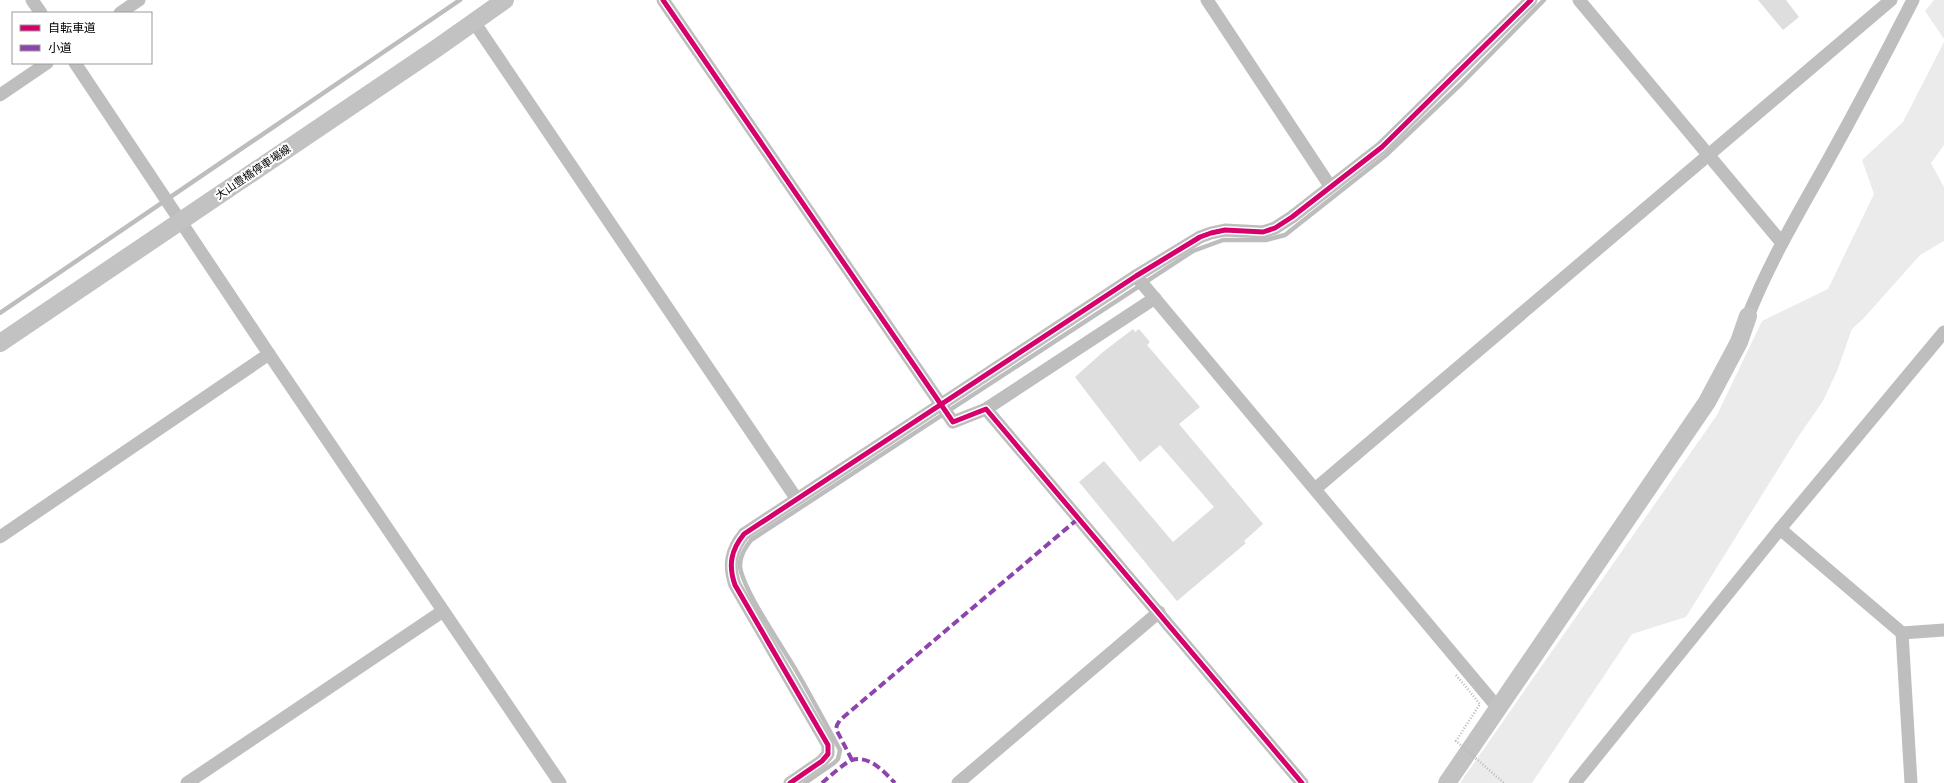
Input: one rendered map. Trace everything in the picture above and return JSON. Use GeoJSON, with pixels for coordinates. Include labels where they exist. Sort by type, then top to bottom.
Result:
{"type":"FeatureCollection","features":[{"type":"Feature","properties":{"kind":"main road","name":"大山豊橋停車場線"},"geometry":{"type":"LineString","coordinates":[[0,343],[437,48],[505,0]]}},
{"type":"Feature","properties":{"kind":"main road"},"geometry":{"type":"LineString","coordinates":[[1447,783],[1707,402],[1739,342],[1748,316]]}},
{"type":"Feature","properties":{"kind":"street"},"geometry":{"type":"LineString","coordinates":[[32,0],[40,12]]}},
{"type":"Feature","properties":{"kind":"street"},"geometry":{"type":"LineString","coordinates":[[121,12],[139,0]]}},
{"type":"Feature","properties":{"kind":"street"},"geometry":{"type":"LineString","coordinates":[[663,0],[953,422],[986,409],[1151,294]]}},
{"type":"Feature","properties":{"kind":"street"},"geometry":{"type":"LineString","coordinates":[[1207,0],[1330,186]]}},
{"type":"Feature","properties":{"kind":"street"},"geometry":{"type":"LineString","coordinates":[[790,783],[822,761],[828,754],[828,745],[747,609],[731,575],[730,562],[736,544],[744,534],[940,403],[1136,276],[1200,237],[1225,230],[1263,232],[1276,228],[1382,147],[1531,0]]}},
{"type":"Feature","properties":{"kind":"street"},"geometry":{"type":"LineString","coordinates":[[1579,0],[1782,243]]}},
{"type":"Feature","properties":{"kind":"street"},"geometry":{"type":"LineString","coordinates":[[1315,489],[1891,0]]}},
{"type":"Feature","properties":{"kind":"street"},"geometry":{"type":"LineString","coordinates":[[1748,316],[1760,285],[1913,0]]}},
{"type":"Feature","properties":{"kind":"street"},"geometry":{"type":"LineString","coordinates":[[474,22],[796,498]]}},
{"type":"Feature","properties":{"kind":"street"},"geometry":{"type":"LineString","coordinates":[[0,95],[46,64]]}},
{"type":"Feature","properties":{"kind":"street"},"geometry":{"type":"LineString","coordinates":[[76,64],[269,354],[560,783]]}},
{"type":"Feature","properties":{"kind":"street"},"geometry":{"type":"LineString","coordinates":[[1136,276],[1498,708]]}},
{"type":"Feature","properties":{"kind":"street"},"geometry":{"type":"LineString","coordinates":[[1574,783],[1780,528],[1944,332]]}},
{"type":"Feature","properties":{"kind":"street"},"geometry":{"type":"LineString","coordinates":[[0,537],[269,354]]}},
{"type":"Feature","properties":{"kind":"street"},"geometry":{"type":"LineString","coordinates":[[986,409],[1160,612],[1302,783]]}},
{"type":"Feature","properties":{"kind":"street"},"geometry":{"type":"LineString","coordinates":[[1780,528],[1902,633],[1944,630]]}},
{"type":"Feature","properties":{"kind":"street"},"geometry":{"type":"LineString","coordinates":[[187,783],[443,611]]}},
{"type":"Feature","properties":{"kind":"street"},"geometry":{"type":"LineString","coordinates":[[958,783],[1160,612]]}},
{"type":"Feature","properties":{"kind":"street"},"geometry":{"type":"LineString","coordinates":[[1902,633],[1911,783]]}},
{"type":"Feature","properties":{"kind":"path"},"geometry":{"type":"LineString","coordinates":[[1456,675],[1480,704],[1456,741],[1504,783]]}},
{"type":"Feature","properties":{"kind":"shaded area"},"geometry":{"type":"Polygon","coordinates":[[[1934,0],[1944,0],[1944,39],[1925,11],[1934,0]]]}},
{"type":"Feature","properties":{"kind":"shaded area"},"geometry":{"type":"Polygon","coordinates":[[[1944,42],[1944,145],[1931,163],[1944,187],[1944,241],[1920,255],[1863,319],[1852,329],[1837,371],[1823,401],[1798,437],[1686,617],[1632,634],[1532,783],[1460,783],[1717,415],[1762,321],[1828,289],[1874,194],[1862,160],[1903,122],[1944,42]]]}},
{"type":"Feature","properties":{"kind":"building"},"geometry":{"type":"Polygon","coordinates":[[[1758,0],[1786,0],[1799,17],[1783,30],[1758,0]]]}},
{"type":"Feature","properties":{"kind":"building"},"geometry":{"type":"Polygon","coordinates":[[[1133,329],[1135,332],[1139,329],[1150,342],[1147,345],[1200,407],[1179,424],[1263,524],[1244,541],[1246,543],[1177,601],[1079,482],[1104,461],[1173,542],[1214,507],[1160,445],[1140,462],[1075,377],[1103,352],[1133,329]]]}},
{"type":"Feature","properties":{"kind":"waterway"},"geometry":{"type":"LineString","coordinates":[[0,313],[460,0]]}},
{"type":"Feature","properties":{"kind":"waterway"},"geometry":{"type":"LineString","coordinates":[[805,783],[834,763],[838,759],[840,750],[803,682],[747,588],[742,575],[740,561],[751,540],[1193,251],[1223,240],[1266,240],[1285,235],[1385,156],[1462,83],[1544,0]]}},
{"type":"Feature","properties":{"kind":"marked path"},"geometry":{"type":"LineString","coordinates":[[852,760],[836,729],[840,720],[1079,518]]}},
{"type":"Feature","properties":{"kind":"marked path"},"geometry":{"type":"LineString","coordinates":[[822,783],[845,764],[852,760],[859,759],[871,762],[895,783]]}},
{"type":"Feature","properties":{"kind":"cycle path"},"geometry":{"type":"LineString","coordinates":[[663,0],[953,422],[986,409],[1302,783]]}},
{"type":"Feature","properties":{"kind":"cycle path"},"geometry":{"type":"LineString","coordinates":[[790,783],[822,761],[828,754],[828,745],[735,585],[731,564],[732,558],[736,546],[744,534],[1136,276],[1200,237],[1225,230],[1263,232],[1275,228],[1292,217],[1382,147],[1531,0]]}}]}
